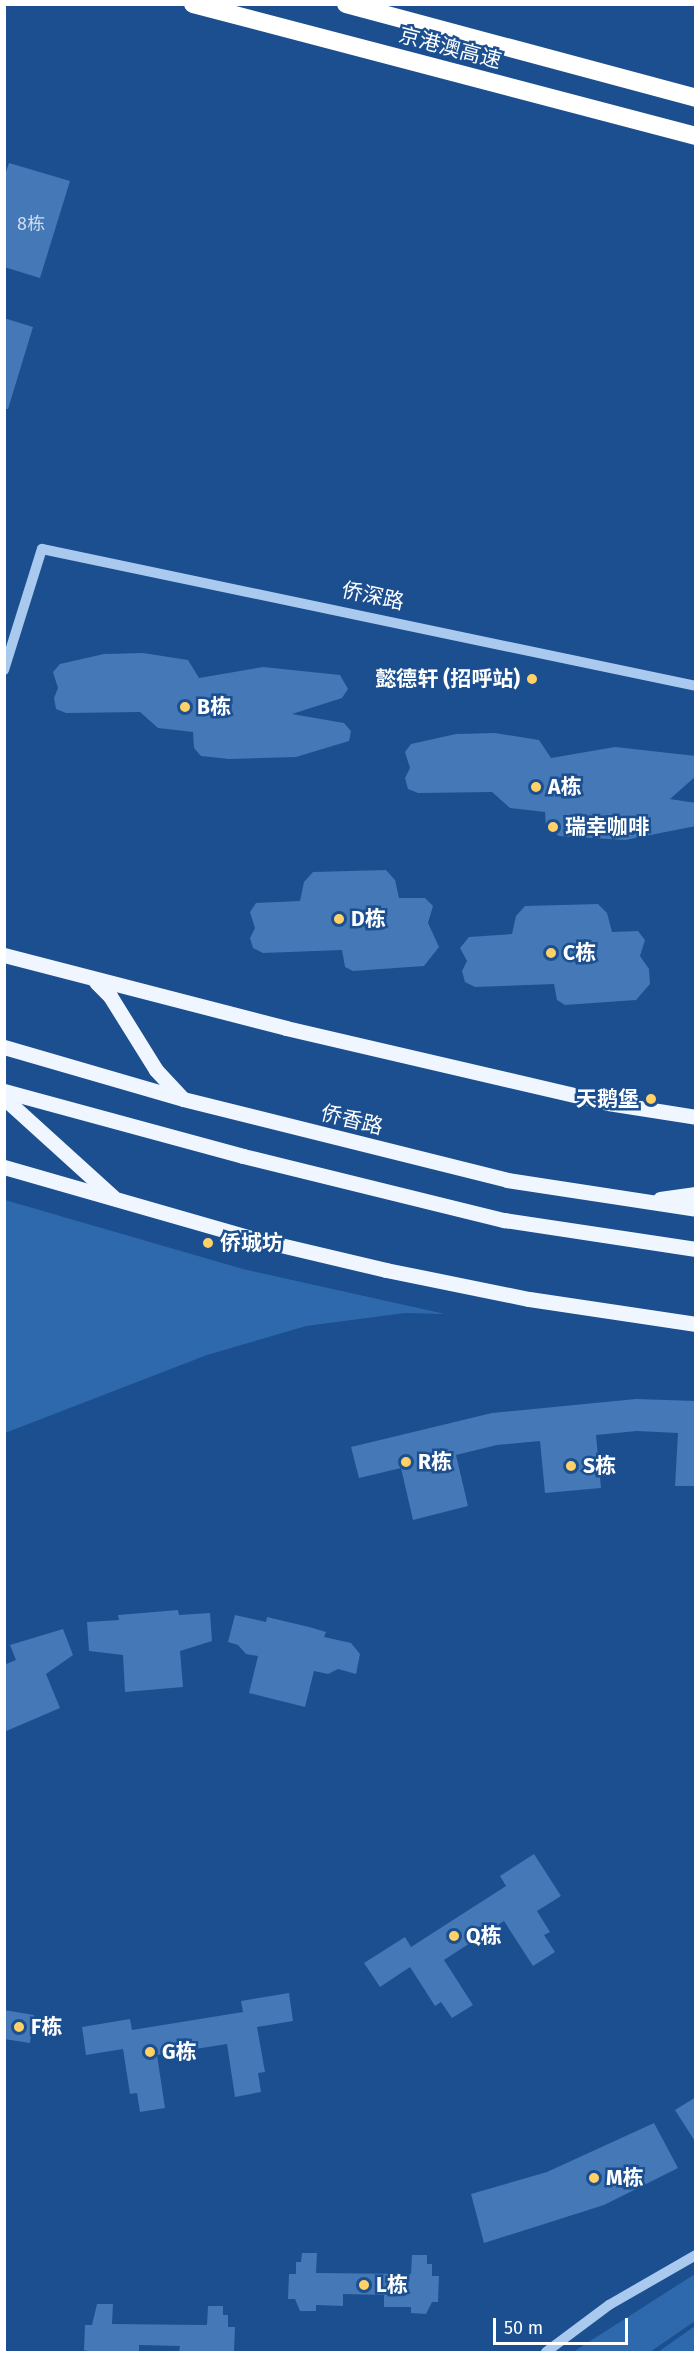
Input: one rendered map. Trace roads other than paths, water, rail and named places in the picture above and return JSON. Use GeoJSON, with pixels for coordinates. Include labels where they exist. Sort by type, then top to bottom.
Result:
{"type":"FeatureCollection","features":[{"type":"Feature","properties":{"kind":"highway","name":"京港澳高速"},"geometry":{"type":"LineString","coordinates":[[193,4],[696,136]]}},
{"type":"Feature","properties":{"kind":"highway","name":"京港澳高速"},"geometry":{"type":"LineString","coordinates":[[346,4],[696,98]]}},
{"type":"Feature","properties":{"kind":"main road"},"geometry":{"type":"LineString","coordinates":[[4,955],[94,981],[608,1103],[696,1117]]}},
{"type":"Feature","properties":{"kind":"main road"},"geometry":{"type":"LineString","coordinates":[[94,981],[110,996],[156,1070],[183,1099]]}},
{"type":"Feature","properties":{"kind":"main road","name":"侨香路"},"geometry":{"type":"LineString","coordinates":[[4,1047],[183,1099],[507,1180],[640,1203],[696,1209]]}},
{"type":"Feature","properties":{"kind":"main road"},"geometry":{"type":"LineString","coordinates":[[4,1091],[243,1156],[504,1220],[696,1249]]}},
{"type":"Feature","properties":{"kind":"main road"},"geometry":{"type":"LineString","coordinates":[[4,1098],[115,1200]]}},
{"type":"Feature","properties":{"kind":"main road"},"geometry":{"type":"LineString","coordinates":[[4,1167],[115,1200],[386,1270],[529,1299],[696,1324]]}},
{"type":"Feature","properties":{"kind":"main road"},"geometry":{"type":"LineString","coordinates":[[640,1203],[696,1194]]}},
{"type":"Feature","properties":{"kind":"street","name":"侨深路"},"geometry":{"type":"LineString","coordinates":[[4,670],[42,549],[696,686]]}},
{"type":"Feature","properties":{"kind":"street"},"geometry":{"type":"LineString","coordinates":[[546,2352],[609,2305],[696,2254]]}},
{"type":"Feature","properties":{"kind":"place","name":"懿德轩 (招呼站)"},"geometry":{"type":"Point","coordinates":[532,679]}},
{"type":"Feature","properties":{"kind":"place","name":"B栋"},"geometry":{"type":"Point","coordinates":[185,707]}},
{"type":"Feature","properties":{"kind":"place","name":"A栋"},"geometry":{"type":"Point","coordinates":[536,787]}},
{"type":"Feature","properties":{"kind":"place","name":"瑞幸咖啡"},"geometry":{"type":"Point","coordinates":[553,827]}},
{"type":"Feature","properties":{"kind":"place","name":"D栋"},"geometry":{"type":"Point","coordinates":[339,919]}},
{"type":"Feature","properties":{"kind":"place","name":"C栋"},"geometry":{"type":"Point","coordinates":[551,953]}},
{"type":"Feature","properties":{"kind":"place","name":"天鹅堡"},"geometry":{"type":"Point","coordinates":[651,1099]}},
{"type":"Feature","properties":{"kind":"place","name":"侨城坊"},"geometry":{"type":"Point","coordinates":[208,1243]}},
{"type":"Feature","properties":{"kind":"place","name":"R栋"},"geometry":{"type":"Point","coordinates":[406,1462]}},
{"type":"Feature","properties":{"kind":"place","name":"S栋"},"geometry":{"type":"Point","coordinates":[571,1466]}},
{"type":"Feature","properties":{"kind":"place","name":"Q栋"},"geometry":{"type":"Point","coordinates":[454,1936]}},
{"type":"Feature","properties":{"kind":"place","name":"F栋"},"geometry":{"type":"Point","coordinates":[19,2027]}},
{"type":"Feature","properties":{"kind":"place","name":"G栋"},"geometry":{"type":"Point","coordinates":[150,2052]}},
{"type":"Feature","properties":{"kind":"place","name":"M栋"},"geometry":{"type":"Point","coordinates":[594,2178]}},
{"type":"Feature","properties":{"kind":"place","name":"L栋"},"geometry":{"type":"Point","coordinates":[364,2285]}}]}
